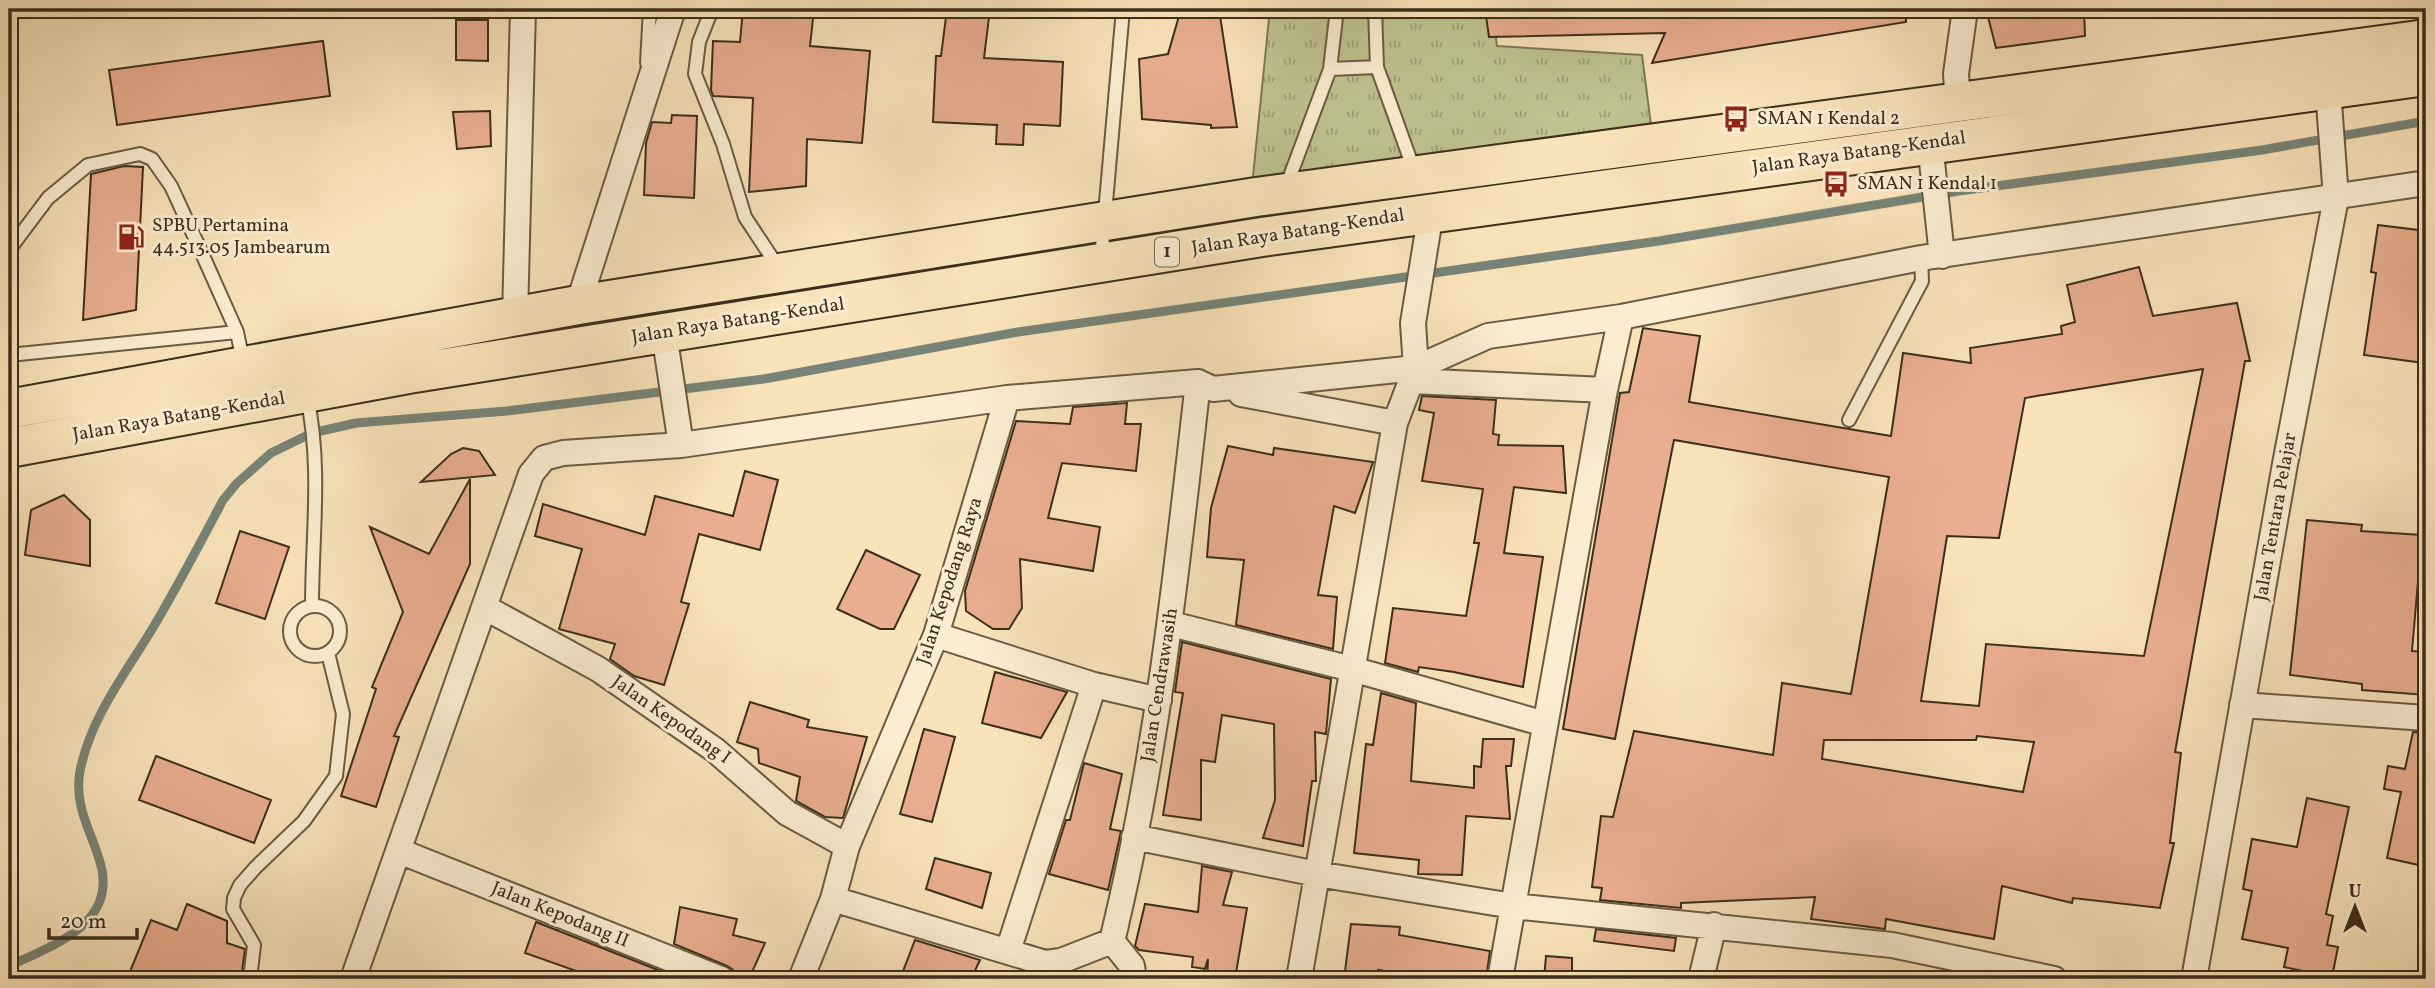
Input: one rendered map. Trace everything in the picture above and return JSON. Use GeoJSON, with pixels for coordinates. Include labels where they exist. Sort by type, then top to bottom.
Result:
{"type":"FeatureCollection","features":[{"type":"Feature","properties":{"kind":"highway","name":"Jalan Raya Batang-Kendal"},"geometry":{"type":"LineString","coordinates":[[9,409],[246,375],[578,305],[1284,194],[1958,103],[2328,89],[2426,39]]}},
{"type":"Feature","properties":{"kind":"highway","name":"Jalan Raya Batang-Kendal"},"geometry":{"type":"LineString","coordinates":[[9,448],[246,375],[309,406],[664,333],[1101,262],[1431,212],[2426,76]]}},
{"type":"Feature","properties":{"kind":"street"},"geometry":{"type":"LineString","coordinates":[[515,317],[523,9]]}},
{"type":"Feature","properties":{"kind":"street"},"geometry":{"type":"LineString","coordinates":[[578,305],[673,9]]}},
{"type":"Feature","properties":{"kind":"street"},"geometry":{"type":"LineString","coordinates":[[1958,103],[1956,74],[1965,9]]}},
{"type":"Feature","properties":{"kind":"street","name":"Jalan Tentara Pelajar"},"geometry":{"type":"LineString","coordinates":[[2201,978],[2242,705],[2335,190],[2328,89]]}},
{"type":"Feature","properties":{"kind":"street"},"geometry":{"type":"LineString","coordinates":[[1930,143],[1936,181],[1935,250]]}},
{"type":"Feature","properties":{"kind":"street"},"geometry":{"type":"LineString","coordinates":[[1414,374],[1488,336],[1621,317],[1935,250],[2335,190],[2426,183]]}},
{"type":"Feature","properties":{"kind":"street"},"geometry":{"type":"LineString","coordinates":[[1299,979],[1395,423],[1414,374],[1413,323],[1431,212]]}},
{"type":"Feature","properties":{"kind":"street"},"geometry":{"type":"LineString","coordinates":[[1500,979],[1605,390],[1621,317]]}},
{"type":"Feature","properties":{"kind":"street"},"geometry":{"type":"LineString","coordinates":[[664,333],[681,436]]}},
{"type":"Feature","properties":{"kind":"street"},"geometry":{"type":"LineString","coordinates":[[353,979],[531,474],[544,458],[681,436],[1007,398],[1206,385],[1414,374],[1605,390]]}},
{"type":"Feature","properties":{"kind":"street"},"geometry":{"type":"LineString","coordinates":[[1206,385],[1395,423]]}},
{"type":"Feature","properties":{"kind":"street","name":"Jalan Cendrawasih"},"geometry":{"type":"LineString","coordinates":[[1112,941],[1159,700],[1206,385]]}},
{"type":"Feature","properties":{"kind":"street","name":"Jalan Kepodang Raya"},"geometry":{"type":"LineString","coordinates":[[801,979],[833,899],[848,846],[936,635],[1007,398]]}},
{"type":"Feature","properties":{"kind":"street","name":"Jalan Kepodang I"},"geometry":{"type":"LineString","coordinates":[[484,607],[598,669],[715,750],[787,813],[848,846]]}},
{"type":"Feature","properties":{"kind":"street"},"geometry":{"type":"LineString","coordinates":[[1171,624],[1352,669],[1545,724]]}},
{"type":"Feature","properties":{"kind":"street"},"geometry":{"type":"LineString","coordinates":[[936,635],[1094,685],[1159,700]]}},
{"type":"Feature","properties":{"kind":"street"},"geometry":{"type":"LineString","coordinates":[[1008,951],[1094,685]]}},
{"type":"Feature","properties":{"kind":"street"},"geometry":{"type":"LineString","coordinates":[[2242,705],[2426,718]]}},
{"type":"Feature","properties":{"kind":"street"},"geometry":{"type":"LineString","coordinates":[[1134,837],[1317,874],[1513,906],[1892,945],[2054,979]]}},
{"type":"Feature","properties":{"kind":"street","name":"Jalan Kepodang II"},"geometry":{"type":"LineString","coordinates":[[399,851],[721,979]]}},
{"type":"Feature","properties":{"kind":"street"},"geometry":{"type":"LineString","coordinates":[[833,899],[1045,962],[1061,961],[1112,941],[1132,966],[1134,979]]}},
{"type":"Feature","properties":{"kind":"street"},"geometry":{"type":"LineString","coordinates":[[1701,979],[1714,925]]}},
{"type":"Feature","properties":{"kind":"lane"},"geometry":{"type":"LineString","coordinates":[[645,98],[650,9]]}},
{"type":"Feature","properties":{"kind":"lane"},"geometry":{"type":"LineString","coordinates":[[712,9],[699,42],[695,74],[723,144],[745,218],[782,273]]}},
{"type":"Feature","properties":{"kind":"lane"},"geometry":{"type":"LineString","coordinates":[[1101,262],[1107,221],[1123,9]]}},
{"type":"Feature","properties":{"kind":"lane"},"geometry":{"type":"LineString","coordinates":[[1284,194],[1330,69],[1337,9]]}},
{"type":"Feature","properties":{"kind":"lane"},"geometry":{"type":"LineString","coordinates":[[1374,9],[1377,67],[1416,176]]}},
{"type":"Feature","properties":{"kind":"lane"},"geometry":{"type":"LineString","coordinates":[[1330,69],[1377,67]]}},
{"type":"Feature","properties":{"kind":"lane"},"geometry":{"type":"LineString","coordinates":[[9,250],[48,198],[88,165],[140,155],[152,159],[163,172],[246,375],[9,355]]}},
{"type":"Feature","properties":{"kind":"lane"},"geometry":{"type":"LineString","coordinates":[[1849,420],[1922,281],[1935,250]]}},
{"type":"Feature","properties":{"kind":"lane"},"geometry":{"type":"LineString","coordinates":[[309,406],[316,485],[312,606]]}},
{"type":"Feature","properties":{"kind":"lane"},"geometry":{"type":"LineString","coordinates":[[312,606],[331,611],[341,627],[340,637],[328,653],[309,655],[293,644],[291,624],[295,615],[312,606]]}},
{"type":"Feature","properties":{"kind":"lane"},"geometry":{"type":"LineString","coordinates":[[250,979],[254,944],[233,909],[234,898],[240,885],[256,867],[304,821],[336,776],[343,714],[328,653]]}},
{"type":"Feature","properties":{"kind":"green space"},"geometry":{"type":"Polygon","coordinates":[[[1270,9],[1492,9],[1497,46],[1642,55],[1652,133],[1252,186],[1270,9]]]}},
{"type":"Feature","properties":{"kind":"building"},"geometry":{"type":"Polygon","coordinates":[[[743,9],[814,9],[810,46],[870,51],[862,143],[807,139],[806,186],[749,192],[753,98],[713,96],[713,41],[740,42],[743,9]]]}},
{"type":"Feature","properties":{"kind":"building"},"geometry":{"type":"Polygon","coordinates":[[[947,9],[990,9],[984,58],[1063,62],[1060,126],[1024,124],[1023,145],[996,144],[997,125],[933,122],[936,56],[941,56],[947,9]]]}},
{"type":"Feature","properties":{"kind":"building"},"geometry":{"type":"Polygon","coordinates":[[[1181,9],[1219,9],[1237,127],[1211,128],[1211,125],[1142,119],[1139,59],[1168,54],[1181,9]]]}},
{"type":"Feature","properties":{"kind":"building"},"geometry":{"type":"Polygon","coordinates":[[[1485,9],[1905,9],[1906,22],[1652,63],[1665,33],[1489,37],[1485,9]]]}},
{"type":"Feature","properties":{"kind":"building"},"geometry":{"type":"Polygon","coordinates":[[[1986,9],[2084,9],[2085,36],[1996,48],[1986,9]]]}},
{"type":"Feature","properties":{"kind":"building"},"geometry":{"type":"Polygon","coordinates":[[[456,20],[488,20],[488,61],[456,60],[456,20]]]}},
{"type":"Feature","properties":{"kind":"building"},"geometry":{"type":"Polygon","coordinates":[[[323,41],[330,96],[117,125],[109,70],[323,41]]]}},
{"type":"Feature","properties":{"kind":"building"},"geometry":{"type":"Polygon","coordinates":[[[490,111],[491,146],[457,149],[453,112],[490,111]]]}},
{"type":"Feature","properties":{"kind":"building"},"geometry":{"type":"Polygon","coordinates":[[[672,115],[697,116],[694,198],[644,195],[646,143],[652,122],[671,123],[672,115]]]}},
{"type":"Feature","properties":{"kind":"building"},"geometry":{"type":"Polygon","coordinates":[[[124,166],[143,167],[136,310],[83,320],[91,174],[124,166]]]}},
{"type":"Feature","properties":{"kind":"building"},"geometry":{"type":"Polygon","coordinates":[[[2378,225],[2426,231],[2424,363],[2364,355],[2376,273],[2371,272],[2378,225]]]}},
{"type":"Feature","properties":{"kind":"building"},"geometry":{"type":"Polygon","coordinates":[[[2139,267],[2153,316],[2237,303],[2250,361],[2245,361],[2175,752],[2181,753],[2170,843],[2174,843],[2160,908],[2073,898],[2072,903],[2002,886],[1994,939],[1886,919],[1885,929],[1811,919],[1815,897],[1681,903],[1681,908],[1600,900],[1602,888],[1592,887],[1601,816],[1613,817],[1634,731],[1773,755],[1782,683],[1851,694],[1889,477],[1674,440],[1615,739],[1563,729],[1620,393],[1629,392],[1643,328],[1700,336],[1689,402],[1891,436],[1903,353],[1971,363],[1970,348],[2062,334],[2061,326],[2075,322],[2067,285],[2139,267]],[[2203,369],[2025,398],[1999,538],[1947,536],[1921,701],[1979,706],[1986,644],[2144,656],[2203,369]],[[1977,736],[1976,740],[1824,740],[1822,759],[2023,792],[2034,742],[1977,736]]]}},
{"type":"Feature","properties":{"kind":"building"},"geometry":{"type":"Polygon","coordinates":[[[1422,396],[1496,400],[1493,434],[1499,435],[1498,445],[1563,446],[1566,493],[1514,487],[1504,553],[1543,557],[1523,687],[1419,667],[1418,672],[1385,663],[1393,608],[1466,616],[1479,543],[1474,543],[1483,489],[1422,481],[1434,413],[1419,410],[1422,396]]]}},
{"type":"Feature","properties":{"kind":"building"},"geometry":{"type":"Polygon","coordinates":[[[1127,403],[1125,424],[1141,424],[1136,471],[1062,463],[1048,518],[1100,527],[1093,571],[1020,559],[1022,608],[1009,629],[993,629],[966,611],[965,591],[1016,421],[1070,424],[1073,407],[1127,403]]]}},
{"type":"Feature","properties":{"kind":"building"},"geometry":{"type":"Polygon","coordinates":[[[1228,446],[1273,455],[1274,448],[1373,462],[1355,513],[1334,506],[1318,595],[1337,597],[1333,649],[1236,625],[1244,560],[1207,557],[1211,508],[1228,446]]]}},
{"type":"Feature","properties":{"kind":"building"},"geometry":{"type":"Polygon","coordinates":[[[463,448],[479,451],[495,475],[421,482],[451,454],[463,448]]]}},
{"type":"Feature","properties":{"kind":"building"},"geometry":{"type":"Polygon","coordinates":[[[745,471],[778,480],[760,550],[699,534],[681,602],[689,604],[664,685],[634,676],[610,659],[615,644],[559,629],[582,549],[535,536],[543,504],[645,535],[655,496],[733,516],[745,471]]]}},
{"type":"Feature","properties":{"kind":"building"},"geometry":{"type":"Polygon","coordinates":[[[470,479],[470,564],[394,736],[399,737],[376,807],[341,796],[376,689],[372,687],[403,612],[370,527],[429,554],[470,479]]]}},
{"type":"Feature","properties":{"kind":"building"},"geometry":{"type":"Polygon","coordinates":[[[64,495],[90,520],[90,566],[25,555],[31,510],[64,495]]]}},
{"type":"Feature","properties":{"kind":"building"},"geometry":{"type":"Polygon","coordinates":[[[2307,520],[2362,525],[2361,531],[2422,535],[2412,651],[2426,652],[2426,695],[2362,690],[2362,684],[2290,675],[2307,520]]]}},
{"type":"Feature","properties":{"kind":"building"},"geometry":{"type":"Polygon","coordinates":[[[240,531],[289,547],[265,619],[216,603],[240,531]]]}},
{"type":"Feature","properties":{"kind":"building"},"geometry":{"type":"Polygon","coordinates":[[[866,550],[920,575],[894,629],[880,629],[837,609],[866,550]]]}},
{"type":"Feature","properties":{"kind":"building"},"geometry":{"type":"Polygon","coordinates":[[[1182,642],[1331,679],[1326,734],[1315,732],[1316,781],[1312,781],[1303,846],[1263,838],[1275,800],[1274,724],[1222,715],[1215,762],[1201,760],[1201,820],[1163,815],[1183,693],[1175,692],[1182,642]]]}},
{"type":"Feature","properties":{"kind":"building"},"geometry":{"type":"Polygon","coordinates":[[[995,672],[1067,692],[1041,738],[982,723],[995,672]]]}},
{"type":"Feature","properties":{"kind":"building"},"geometry":{"type":"Polygon","coordinates":[[[1381,693],[1416,703],[1411,781],[1474,788],[1474,766],[1481,767],[1483,739],[1514,739],[1511,766],[1506,766],[1510,819],[1466,816],[1462,875],[1418,874],[1419,860],[1354,853],[1366,744],[1373,745],[1381,693]]]}},
{"type":"Feature","properties":{"kind":"building"},"geometry":{"type":"Polygon","coordinates":[[[750,702],[809,720],[807,727],[867,737],[843,818],[825,817],[796,801],[800,777],[759,763],[758,749],[737,742],[750,702]]]}},
{"type":"Feature","properties":{"kind":"building"},"geometry":{"type":"Polygon","coordinates":[[[924,729],[955,737],[932,822],[900,814],[924,729]]]}},
{"type":"Feature","properties":{"kind":"building"},"geometry":{"type":"Polygon","coordinates":[[[2413,732],[2426,733],[2426,852],[2423,866],[2387,858],[2401,792],[2384,789],[2388,766],[2405,769],[2413,732]]]}},
{"type":"Feature","properties":{"kind":"building"},"geometry":{"type":"Polygon","coordinates":[[[156,756],[271,800],[254,843],[139,800],[156,756]]]}},
{"type":"Feature","properties":{"kind":"building"},"geometry":{"type":"Polygon","coordinates":[[[1084,763],[1122,774],[1110,829],[1121,831],[1108,890],[1049,874],[1066,820],[1070,820],[1084,763]]]}},
{"type":"Feature","properties":{"kind":"building"},"geometry":{"type":"Polygon","coordinates":[[[2307,798],[2349,807],[2326,914],[2333,916],[2327,945],[2338,947],[2332,977],[2284,967],[2288,948],[2242,939],[2252,891],[2243,889],[2252,839],[2297,847],[2307,798]]]}},
{"type":"Feature","properties":{"kind":"building"},"geometry":{"type":"Polygon","coordinates":[[[935,858],[991,873],[982,908],[926,889],[935,858]]]}},
{"type":"Feature","properties":{"kind":"building"},"geometry":{"type":"Polygon","coordinates":[[[1202,866],[1232,872],[1223,905],[1247,908],[1235,979],[1207,979],[1208,959],[1205,969],[1192,967],[1193,957],[1139,950],[1135,946],[1145,904],[1198,912],[1202,866]]]}},
{"type":"Feature","properties":{"kind":"building"},"geometry":{"type":"Polygon","coordinates":[[[187,904],[227,921],[227,943],[245,949],[241,979],[127,979],[151,920],[177,930],[187,904]]]}},
{"type":"Feature","properties":{"kind":"building"},"geometry":{"type":"Polygon","coordinates":[[[680,907],[737,919],[733,935],[765,943],[749,979],[736,979],[733,970],[727,966],[674,944],[680,907]]]}},
{"type":"Feature","properties":{"kind":"building"},"geometry":{"type":"Polygon","coordinates":[[[536,922],[681,979],[599,979],[525,953],[536,922]]]}},
{"type":"Feature","properties":{"kind":"building"},"geometry":{"type":"Polygon","coordinates":[[[1351,924],[1400,927],[1399,935],[1490,951],[1486,979],[1439,979],[1378,970],[1378,979],[1344,979],[1351,924]]]}},
{"type":"Feature","properties":{"kind":"building"},"geometry":{"type":"Polygon","coordinates":[[[1596,929],[1676,938],[1674,951],[1594,941],[1596,929]]]}},
{"type":"Feature","properties":{"kind":"building"},"geometry":{"type":"Polygon","coordinates":[[[915,940],[980,960],[971,979],[900,979],[915,940]]]}},
{"type":"Feature","properties":{"kind":"building"},"geometry":{"type":"Polygon","coordinates":[[[1546,956],[1572,958],[1572,979],[1544,979],[1546,956]]]}},
{"type":"Feature","properties":{"kind":"waterway"},"geometry":{"type":"LineString","coordinates":[[9,966],[72,934],[92,915],[99,903],[103,887],[102,872],[81,808],[79,790],[80,771],[92,732],[172,595],[223,500],[237,483],[271,453],[312,433],[356,423],[507,411],[764,379],[1018,332],[1659,241],[1959,191],[2262,150],[2426,121]]}},
{"type":"Feature","properties":{"kind":"place","name":"SMAN 1 Kendal 2"},"geometry":{"type":"Point","coordinates":[1736,119]}},
{"type":"Feature","properties":{"kind":"place","name":"SMAN 1 Kendal 1"},"geometry":{"type":"Point","coordinates":[1836,184]}},
{"type":"Feature","properties":{"kind":"place","name":"SPBU Pertamina 44.513.05 Jambearum"},"geometry":{"type":"Point","coordinates":[131,237]}}]}
